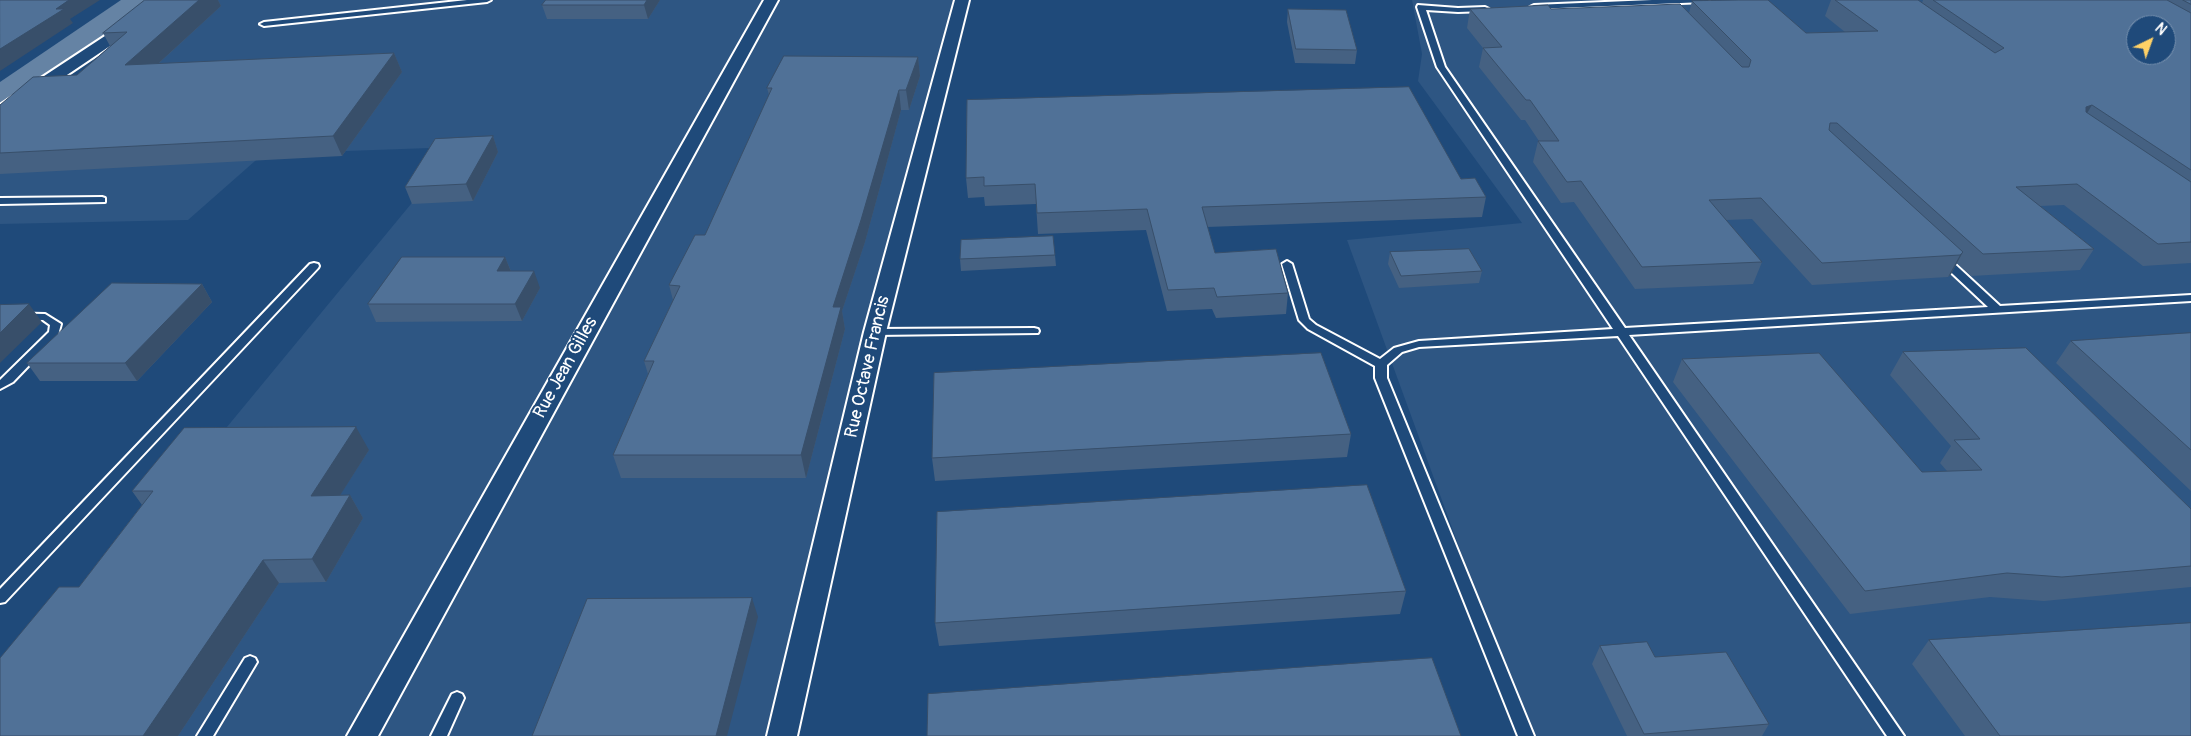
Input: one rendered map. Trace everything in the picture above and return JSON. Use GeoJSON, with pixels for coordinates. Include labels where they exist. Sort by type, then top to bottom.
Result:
{"type":"FeatureCollection","features":[{"type":"Feature","properties":{"kind":"street"},"geometry":{"type":"LineString","coordinates":[[0,112],[152,12],[165,0]]}},
{"type":"Feature","properties":{"kind":"street","name":"Rue Jean Gilles"},"geometry":{"type":"LineString","coordinates":[[362,736],[771,0]]}},
{"type":"Feature","properties":{"kind":"street","name":"Rue Octave Francis"},"geometry":{"type":"LineString","coordinates":[[782,736],[875,332],[962,0]]}},
{"type":"Feature","properties":{"kind":"lane"},"geometry":{"type":"LineString","coordinates":[[264,24],[487,0]]}},
{"type":"Feature","properties":{"kind":"lane"},"geometry":{"type":"LineString","coordinates":[[1526,7],[1705,0]]}},
{"type":"Feature","properties":{"kind":"lane"},"geometry":{"type":"LineString","coordinates":[[1497,8],[1458,10],[1420,3],[1441,67],[1620,333],[1896,736]]}},
{"type":"Feature","properties":{"kind":"lane"},"geometry":{"type":"LineString","coordinates":[[0,201],[102,200]]}},
{"type":"Feature","properties":{"kind":"lane"},"geometry":{"type":"LineString","coordinates":[[1933,249],[1998,310]]}},
{"type":"Feature","properties":{"kind":"lane"},"geometry":{"type":"LineString","coordinates":[[1287,264],[1304,320],[1312,327],[1381,364]]}},
{"type":"Feature","properties":{"kind":"lane"},"geometry":{"type":"LineString","coordinates":[[0,598],[314,266]]}},
{"type":"Feature","properties":{"kind":"lane"},"geometry":{"type":"LineString","coordinates":[[1381,364],[1398,350],[1420,344],[2191,298]]}},
{"type":"Feature","properties":{"kind":"lane"},"geometry":{"type":"LineString","coordinates":[[0,316],[45,316],[56,324],[54,333],[9,379],[0,385]]}},
{"type":"Feature","properties":{"kind":"lane"},"geometry":{"type":"LineString","coordinates":[[875,332],[1034,331]]}},
{"type":"Feature","properties":{"kind":"lane"},"geometry":{"type":"LineString","coordinates":[[1381,364],[1381,378],[1526,736]]}},
{"type":"Feature","properties":{"kind":"lane"},"geometry":{"type":"LineString","coordinates":[[205,736],[250,662]]}},
{"type":"Feature","properties":{"kind":"lane"},"geometry":{"type":"LineString","coordinates":[[439,736],[457,698]]}},
{"type":"Feature","properties":{"kind":"shaded area"},"geometry":{"type":"Polygon","coordinates":[[[179,0],[955,0],[765,736],[0,736],[0,702],[458,147],[263,154],[188,220],[0,224],[0,131],[179,0]]]}},
{"type":"Feature","properties":{"kind":"shaded area"},"geometry":{"type":"Polygon","coordinates":[[[1412,0],[2191,0],[2191,736],[1528,736],[1347,240],[1522,223],[1418,81],[1422,54],[1412,0]]]}},
{"type":"Feature","properties":{"kind":"building"},"geometry":{"type":"Polygon","coordinates":[[[0,0],[69,0],[56,9],[64,9],[0,49],[0,0]]]}},
{"type":"Feature","properties":{"kind":"building"},"geometry":{"type":"Polygon","coordinates":[[[145,0],[199,0],[125,65],[394,53],[333,136],[0,153],[0,105],[33,77],[77,75],[127,32],[103,33],[145,0]]]}},
{"type":"Feature","properties":{"kind":"building"},"geometry":{"type":"Polygon","coordinates":[[[546,0],[647,0],[644,5],[542,5],[546,0]]]}},
{"type":"Feature","properties":{"kind":"building"},"geometry":{"type":"Polygon","coordinates":[[[1768,0],[1806,33],[1878,31],[1835,0],[1918,0],[1995,53],[2004,48],[1933,0],[2167,0],[2191,13],[2191,170],[2092,105],[2086,107],[2086,112],[2191,182],[2191,242],[2158,244],[2077,184],[2016,187],[2094,249],[1983,254],[1837,123],[1830,123],[1829,130],[1963,252],[1960,255],[1822,263],[1761,198],[1709,200],[1762,262],[1642,267],[1581,181],[1567,182],[1538,141],[1559,141],[1530,100],[1526,100],[1483,48],[1502,47],[1470,9],[1548,5],[1551,9],[1680,4],[1742,67],[1749,67],[1751,60],[1692,1],[1768,0]]]}},
{"type":"Feature","properties":{"kind":"building"},"geometry":{"type":"Polygon","coordinates":[[[2183,0],[2191,0],[2191,4],[2183,0]]]}},
{"type":"Feature","properties":{"kind":"building"},"geometry":{"type":"Polygon","coordinates":[[[1288,9],[1346,10],[1357,50],[1296,49],[1288,9]]]}},
{"type":"Feature","properties":{"kind":"building"},"geometry":{"type":"Polygon","coordinates":[[[784,56],[918,57],[906,90],[899,90],[833,307],[841,307],[801,455],[613,455],[654,361],[644,361],[680,286],[669,285],[695,235],[705,235],[772,88],[767,88],[784,56]]]}},
{"type":"Feature","properties":{"kind":"building"},"geometry":{"type":"Polygon","coordinates":[[[1409,87],[1461,179],[1475,178],[1486,197],[1202,207],[1215,253],[1276,249],[1288,293],[1217,297],[1214,288],[1168,290],[1147,209],[1037,213],[1035,184],[984,186],[984,177],[966,178],[967,100],[1409,87]]]}},
{"type":"Feature","properties":{"kind":"building"},"geometry":{"type":"Polygon","coordinates":[[[493,136],[466,184],[405,187],[435,139],[493,136]]]}},
{"type":"Feature","properties":{"kind":"building"},"geometry":{"type":"Polygon","coordinates":[[[1053,236],[1055,255],[960,259],[961,240],[1053,236]]]}},
{"type":"Feature","properties":{"kind":"building"},"geometry":{"type":"Polygon","coordinates":[[[1469,249],[1482,271],[1401,276],[1390,252],[1469,249]]]}},
{"type":"Feature","properties":{"kind":"building"},"geometry":{"type":"Polygon","coordinates":[[[402,257],[505,257],[497,271],[534,271],[515,304],[368,304],[402,257]]]}},
{"type":"Feature","properties":{"kind":"building"},"geometry":{"type":"Polygon","coordinates":[[[112,283],[202,284],[125,363],[27,363],[112,283]]]}},
{"type":"Feature","properties":{"kind":"building"},"geometry":{"type":"Polygon","coordinates":[[[29,304],[0,333],[0,305],[29,304]]]}},
{"type":"Feature","properties":{"kind":"building"},"geometry":{"type":"Polygon","coordinates":[[[2191,333],[2191,450],[2071,341],[2191,333]]]}},
{"type":"Feature","properties":{"kind":"building"},"geometry":{"type":"Polygon","coordinates":[[[2026,348],[2191,509],[2191,566],[2062,577],[2007,573],[1865,591],[1682,359],[1819,353],[1922,472],[1982,470],[1954,440],[1980,439],[1903,352],[2026,348]]]}},
{"type":"Feature","properties":{"kind":"building"},"geometry":{"type":"Polygon","coordinates":[[[1321,353],[1351,434],[932,458],[934,373],[1321,353]]]}},
{"type":"Feature","properties":{"kind":"building"},"geometry":{"type":"Polygon","coordinates":[[[356,427],[311,496],[350,495],[312,559],[263,560],[143,736],[0,736],[0,658],[59,587],[79,587],[153,491],[132,491],[184,428],[356,427]]]}},
{"type":"Feature","properties":{"kind":"building"},"geometry":{"type":"Polygon","coordinates":[[[1367,485],[1406,591],[935,623],[937,512],[1367,485]]]}},
{"type":"Feature","properties":{"kind":"building"},"geometry":{"type":"Polygon","coordinates":[[[752,598],[716,736],[532,736],[587,599],[752,598]]]}},
{"type":"Feature","properties":{"kind":"building"},"geometry":{"type":"Polygon","coordinates":[[[2191,623],[2191,736],[2000,736],[1929,640],[2191,623]]]}},
{"type":"Feature","properties":{"kind":"building"},"geometry":{"type":"Polygon","coordinates":[[[1647,642],[1655,657],[1726,652],[1769,724],[1644,734],[1600,646],[1647,642]]]}},
{"type":"Feature","properties":{"kind":"building"},"geometry":{"type":"Polygon","coordinates":[[[1432,658],[1461,736],[927,736],[928,694],[1432,658]]]}},
{"type":"Feature","properties":{"kind":"waterway"},"geometry":{"type":"LineString","coordinates":[[0,97],[140,0]]}}]}
